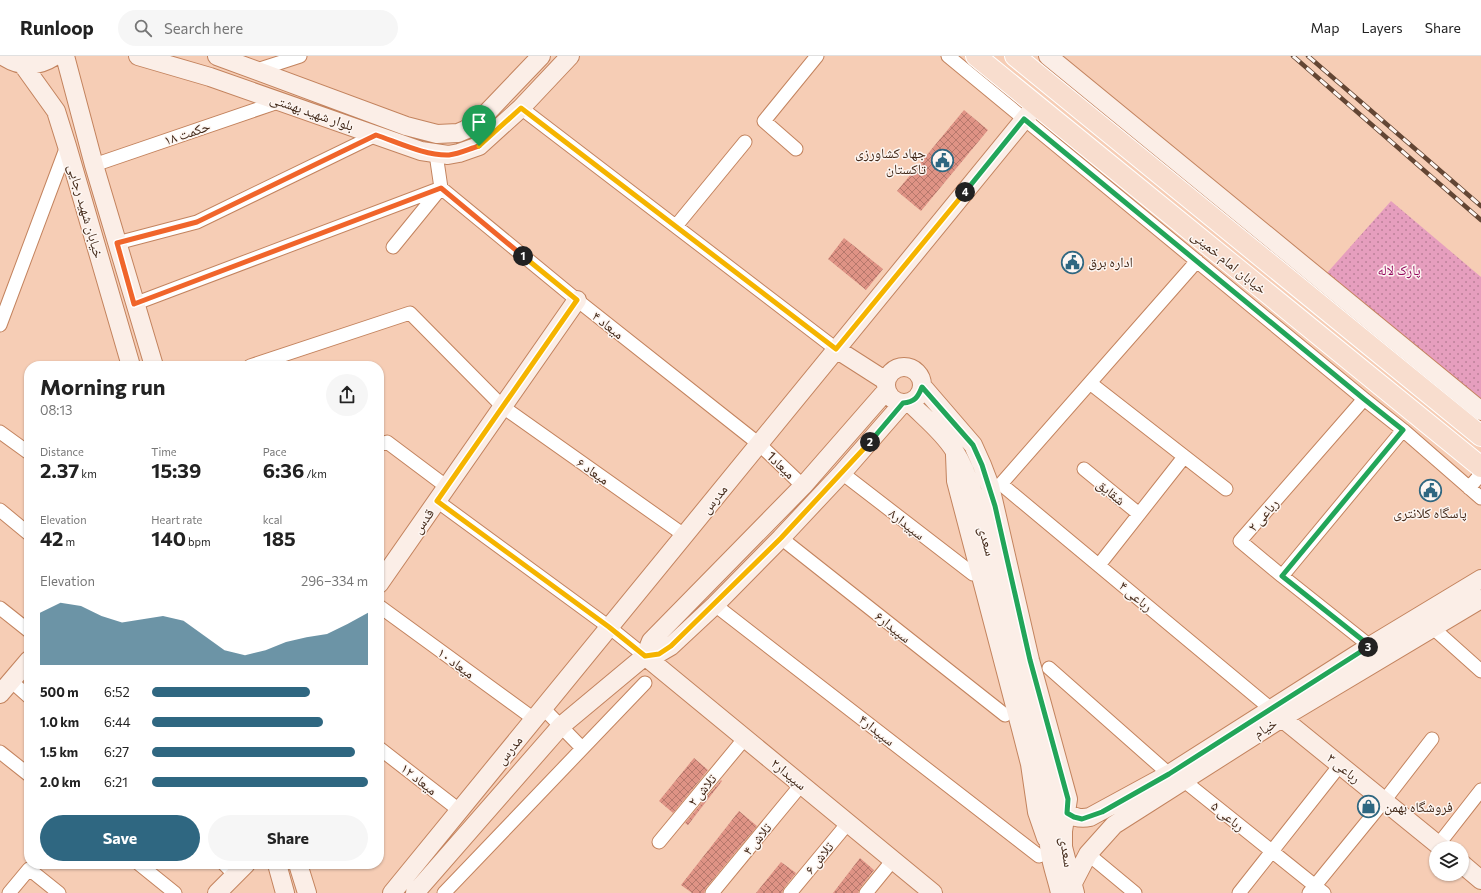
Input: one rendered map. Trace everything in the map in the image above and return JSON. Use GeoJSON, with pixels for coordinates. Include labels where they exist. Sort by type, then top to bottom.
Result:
{"type":"FeatureCollection","features":[{"type":"Feature","properties":{"kind":"main road","name":"خیابان امام خمینی"},"geometry":{"type":"LineString","coordinates":[[1015,56],[1481,436]]}},
{"type":"Feature","properties":{"kind":"main road","name":"خیابان امام خمینی"},"geometry":{"type":"LineString","coordinates":[[974,62],[1030,112],[1481,467]]}},
{"type":"Feature","properties":{"kind":"main road"},"geometry":{"type":"LineString","coordinates":[[1030,112],[1051,85]]}},
{"type":"Feature","properties":{"kind":"street"},"geometry":{"type":"LineString","coordinates":[[3,56],[22,65],[34,65],[45,62],[55,56]]}},
{"type":"Feature","properties":{"kind":"street","name":"خیابان شهید رجایی"},"geometry":{"type":"LineString","coordinates":[[65,56],[94,166],[134,304],[152,361]]}},
{"type":"Feature","properties":{"kind":"street","name":"بلوار شهید بهشتی"},"geometry":{"type":"LineString","coordinates":[[138,56],[210,77],[421,150],[436,154],[448,155],[479,146],[521,108],[570,56]]}},
{"type":"Feature","properties":{"kind":"street"},"geometry":{"type":"LineString","coordinates":[[257,70],[300,56]]}},
{"type":"Feature","properties":{"kind":"street","name":"بلوار شهید بهشتی"},"geometry":{"type":"LineString","coordinates":[[219,57],[406,126],[437,134],[450,134],[458,133],[478,122],[541,56]]}},
{"type":"Feature","properties":{"kind":"street"},"geometry":{"type":"LineString","coordinates":[[796,150],[764,121],[817,56]]}},
{"type":"Feature","properties":{"kind":"street"},"geometry":{"type":"LineString","coordinates":[[948,56],[974,62]]}},
{"type":"Feature","properties":{"kind":"street"},"geometry":{"type":"LineString","coordinates":[[1048,56],[1481,411]]}},
{"type":"Feature","properties":{"kind":"street"},"geometry":{"type":"LineString","coordinates":[[210,77],[219,57]]}},
{"type":"Feature","properties":{"kind":"street","name":"خیابان شهید رجایی"},"geometry":{"type":"LineString","coordinates":[[22,65],[56,111],[130,361]]}},
{"type":"Feature","properties":{"kind":"street","name":"حکمت ۱۸"},"geometry":{"type":"LineString","coordinates":[[94,166],[281,101]]}},
{"type":"Feature","properties":{"kind":"street"},"geometry":{"type":"LineString","coordinates":[[521,108],[886,386],[892,399],[900,404],[907,403]]}},
{"type":"Feature","properties":{"kind":"street"},"geometry":{"type":"LineString","coordinates":[[1030,112],[1197,261],[1403,430],[1481,498]]}},
{"type":"Feature","properties":{"kind":"street","name":"مدرس"},"geometry":{"type":"LineString","coordinates":[[399,890],[459,810],[1030,112]]}},
{"type":"Feature","properties":{"kind":"street"},"geometry":{"type":"LineString","coordinates":[[117,243],[197,222],[376,135]]}},
{"type":"Feature","properties":{"kind":"street"},"geometry":{"type":"LineString","coordinates":[[676,226],[745,142]]}},
{"type":"Feature","properties":{"kind":"street"},"geometry":{"type":"LineString","coordinates":[[0,325],[67,146]]}},
{"type":"Feature","properties":{"kind":"street"},"geometry":{"type":"LineString","coordinates":[[393,247],[441,188],[436,154]]}},
{"type":"Feature","properties":{"kind":"street"},"geometry":{"type":"LineString","coordinates":[[134,304],[441,188]]}},
{"type":"Feature","properties":{"kind":"street","name":"میعاد ۴"},"geometry":{"type":"LineString","coordinates":[[441,188],[577,300],[759,444]]}},
{"type":"Feature","properties":{"kind":"street"},"geometry":{"type":"LineString","coordinates":[[1197,261],[1090,383],[1226,489]]}},
{"type":"Feature","properties":{"kind":"street","name":"قدس"},"geometry":{"type":"LineString","coordinates":[[384,577],[577,300]]}},
{"type":"Feature","properties":{"kind":"street","name":"میعاد ۶"},"geometry":{"type":"LineString","coordinates":[[265,361],[410,313],[503,407],[684,535]]}},
{"type":"Feature","properties":{"kind":"street"},"geometry":{"type":"LineString","coordinates":[[384,443],[387,442],[442,494],[645,656],[659,654],[671,646],[715,605],[842,474],[907,403],[918,397],[922,387],[920,376],[912,368],[901,366],[891,372],[886,386],[803,486],[651,641],[645,656]]}},
{"type":"Feature","properties":{"kind":"street","name":"رباعی ۴"},"geometry":{"type":"LineString","coordinates":[[1090,383],[1001,484],[1276,714]]}},
{"type":"Feature","properties":{"kind":"street","name":"سعدی"},"geometry":{"type":"LineString","coordinates":[[922,387],[973,445],[990,486],[1030,660],[1068,799],[1063,831],[1063,847],[1070,890]]}},
{"type":"Feature","properties":{"kind":"street","name":"رباعی ۲"},"geometry":{"type":"LineString","coordinates":[[1364,399],[1240,541],[1370,646]]}},
{"type":"Feature","properties":{"kind":"street","name":"سعدی"},"geometry":{"type":"LineString","coordinates":[[907,403],[940,432],[954,450],[968,475],[1052,793],[1052,808],[1044,851],[1070,890]]}},
{"type":"Feature","properties":{"kind":"street"},"geometry":{"type":"LineString","coordinates":[[1282,576],[1403,430]]}},
{"type":"Feature","properties":{"kind":"street"},"geometry":{"type":"LineString","coordinates":[[0,432],[24,449]]}},
{"type":"Feature","properties":{"kind":"street","name":"میعاد1"},"geometry":{"type":"LineString","coordinates":[[759,444],[803,486]]}},
{"type":"Feature","properties":{"kind":"street"},"geometry":{"type":"LineString","coordinates":[[1098,565],[1184,457]]}},
{"type":"Feature","properties":{"kind":"street","name":"شقایق"},"geometry":{"type":"LineString","coordinates":[[1084,469],[1139,514]]}},
{"type":"Feature","properties":{"kind":"street","name":"سپیدار۸"},"geometry":{"type":"LineString","coordinates":[[842,474],[973,574]]}},
{"type":"Feature","properties":{"kind":"street"},"geometry":{"type":"LineString","coordinates":[[1469,488],[1481,474]]}},
{"type":"Feature","properties":{"kind":"street"},"geometry":{"type":"LineString","coordinates":[[0,510],[24,530]]}},
{"type":"Feature","properties":{"kind":"street","name":"سپیدار۶"},"geometry":{"type":"LineString","coordinates":[[781,538],[1005,715]]}},
{"type":"Feature","properties":{"kind":"street","name":"خیام"},"geometry":{"type":"LineString","coordinates":[[1090,817],[1112,816],[1276,714],[1433,628],[1481,578]]}},
{"type":"Feature","properties":{"kind":"street","name":"خیام"},"geometry":{"type":"LineString","coordinates":[[1276,714],[1370,646],[1457,603],[1481,599]]}},
{"type":"Feature","properties":{"kind":"street","name":"سپیدار۴"},"geometry":{"type":"LineString","coordinates":[[715,605],[1044,851]]}},
{"type":"Feature","properties":{"kind":"street"},"geometry":{"type":"LineString","coordinates":[[0,608],[24,627]]}},
{"type":"Feature","properties":{"kind":"street","name":"میعاد ۱۰"},"geometry":{"type":"LineString","coordinates":[[384,609],[538,714],[561,726],[582,748]]}},
{"type":"Feature","properties":{"kind":"street"},"geometry":{"type":"LineString","coordinates":[[1433,628],[1481,671]]}},
{"type":"Feature","properties":{"kind":"street","name":"مدرس"},"geometry":{"type":"LineString","coordinates":[[415,893],[561,726],[645,656]]}},
{"type":"Feature","properties":{"kind":"street","name":"سپیدار۲"},"geometry":{"type":"LineString","coordinates":[[645,656],[933,893]]}},
{"type":"Feature","properties":{"kind":"street"},"geometry":{"type":"LineString","coordinates":[[24,666],[6,688],[24,695]]}},
{"type":"Feature","properties":{"kind":"street","name":"رباعی ۵"},"geometry":{"type":"LineString","coordinates":[[1049,668],[1176,777],[1272,851],[1316,891]]}},
{"type":"Feature","properties":{"kind":"street"},"geometry":{"type":"LineString","coordinates":[[444,893],[645,683]]}},
{"type":"Feature","properties":{"kind":"street","name":"رباعی ۳"},"geometry":{"type":"LineString","coordinates":[[1276,714],[1434,841]]}},
{"type":"Feature","properties":{"kind":"street","name":"تلاش ۲"},"geometry":{"type":"LineString","coordinates":[[659,842],[745,738]]}},
{"type":"Feature","properties":{"kind":"street"},"geometry":{"type":"LineString","coordinates":[[1316,891],[1432,739]]}},
{"type":"Feature","properties":{"kind":"street"},"geometry":{"type":"LineString","coordinates":[[0,752],[24,772]]}},
{"type":"Feature","properties":{"kind":"street","name":"میعاد ۱۲"},"geometry":{"type":"LineString","coordinates":[[384,752],[459,810]]}},
{"type":"Feature","properties":{"kind":"street"},"geometry":{"type":"LineString","coordinates":[[1239,893],[1340,765]]}},
{"type":"Feature","properties":{"kind":"street","name":"تلاش ۴"},"geometry":{"type":"LineString","coordinates":[[712,893],[801,785]]}},
{"type":"Feature","properties":{"kind":"street"},"geometry":{"type":"LineString","coordinates":[[1444,841],[1481,790]]}},
{"type":"Feature","properties":{"kind":"street"},"geometry":{"type":"LineString","coordinates":[[1067,813],[1082,819],[1090,817],[1099,826],[1102,837]]}},
{"type":"Feature","properties":{"kind":"street","name":"خیام"},"geometry":{"type":"LineString","coordinates":[[1070,890],[1088,854],[1102,837],[1112,816]]}},
{"type":"Feature","properties":{"kind":"street","name":"تلاش ۶"},"geometry":{"type":"LineString","coordinates":[[790,893],[848,823]]}},
{"type":"Feature","properties":{"kind":"street"},"geometry":{"type":"LineString","coordinates":[[1088,854],[1134,893]]}},
{"type":"Feature","properties":{"kind":"street"},"geometry":{"type":"LineString","coordinates":[[866,893],[893,860]]}},
{"type":"Feature","properties":{"kind":"street"},"geometry":{"type":"LineString","coordinates":[[9,893],[29,869],[59,893]]}},
{"type":"Feature","properties":{"kind":"street"},"geometry":{"type":"LineString","coordinates":[[145,869],[175,893]]}},
{"type":"Feature","properties":{"kind":"street"},"geometry":{"type":"LineString","coordinates":[[217,893],[234,869]]}},
{"type":"Feature","properties":{"kind":"street"},"geometry":{"type":"LineString","coordinates":[[279,869],[285,893]]}},
{"type":"Feature","properties":{"kind":"street"},"geometry":{"type":"LineString","coordinates":[[300,869],[307,893]]}},
{"type":"Feature","properties":{"kind":"street"},"geometry":{"type":"LineString","coordinates":[[1469,870],[1481,880]]}},
{"type":"Feature","properties":{"kind":"green space","name":"پارک لاله"},"geometry":{"type":"Polygon","coordinates":[[[1391,201],[1481,277],[1481,401],[1327,273],[1391,201]]]}},
{"type":"Feature","properties":{"kind":"building","name":"جهاد کشاورزی تاکستان"},"geometry":{"type":"Polygon","coordinates":[[[964,110],[988,130],[921,211],[897,191],[964,110]]]}},
{"type":"Feature","properties":{"kind":"building"},"geometry":{"type":"Polygon","coordinates":[[[844,238],[883,269],[866,290],[828,259],[844,238]]]}},
{"type":"Feature","properties":{"kind":"building"},"geometry":{"type":"Polygon","coordinates":[[[694,758],[708,770],[673,813],[659,801],[694,758]]]}},
{"type":"Feature","properties":{"kind":"building"},"geometry":{"type":"Polygon","coordinates":[[[721,780],[722,781],[688,825],[685,823],[721,780]]]}},
{"type":"Feature","properties":{"kind":"building"},"geometry":{"type":"Polygon","coordinates":[[[739,811],[757,826],[706,888],[704,893],[692,893],[681,885],[739,811]]]}},
{"type":"Feature","properties":{"kind":"building"},"geometry":{"type":"Polygon","coordinates":[[[860,858],[874,870],[860,888],[858,893],[833,893],[860,858]]]}},
{"type":"Feature","properties":{"kind":"building"},"geometry":{"type":"Polygon","coordinates":[[[781,862],[796,873],[784,888],[782,893],[756,893],[781,862]]]}},
{"type":"Feature","properties":{"kind":"railway"},"geometry":{"type":"LineString","coordinates":[[1293,56],[1481,220]]}},
{"type":"Feature","properties":{"kind":"railway"},"geometry":{"type":"LineString","coordinates":[[1308,56],[1481,206]]}},
{"type":"Feature","properties":{"kind":"place","name":"جهاد کشاورزی تاکستان"},"geometry":{"type":"Point","coordinates":[942,161]}},
{"type":"Feature","properties":{"kind":"place","name":"اداره برق"},"geometry":{"type":"Point","coordinates":[1072,262]}},
{"type":"Feature","properties":{"kind":"place","name":"پاسگاه کلانتری"},"geometry":{"type":"Point","coordinates":[1430,491]}},
{"type":"Feature","properties":{"kind":"place","name":"فروشگاه بهمن"},"geometry":{"type":"Point","coordinates":[1369,807]}},
{"type":"Feature","properties":{"kind":"route"},"geometry":{"type":"LineString","coordinates":[[521,108],[836,349],[1024,119],[1403,430],[1282,576],[1370,646],[1169,774],[1102,812],[1082,819],[1074,817],[1067,813],[1068,799],[1030,660],[990,486],[973,445],[922,387],[918,397],[910,403],[903,403],[842,474],[715,605],[671,646],[659,654],[645,656],[609,627],[437,501],[577,300],[441,188],[134,304],[117,243],[197,222],[376,135],[436,154],[448,155],[459,153],[479,146],[521,108]]}}]}
